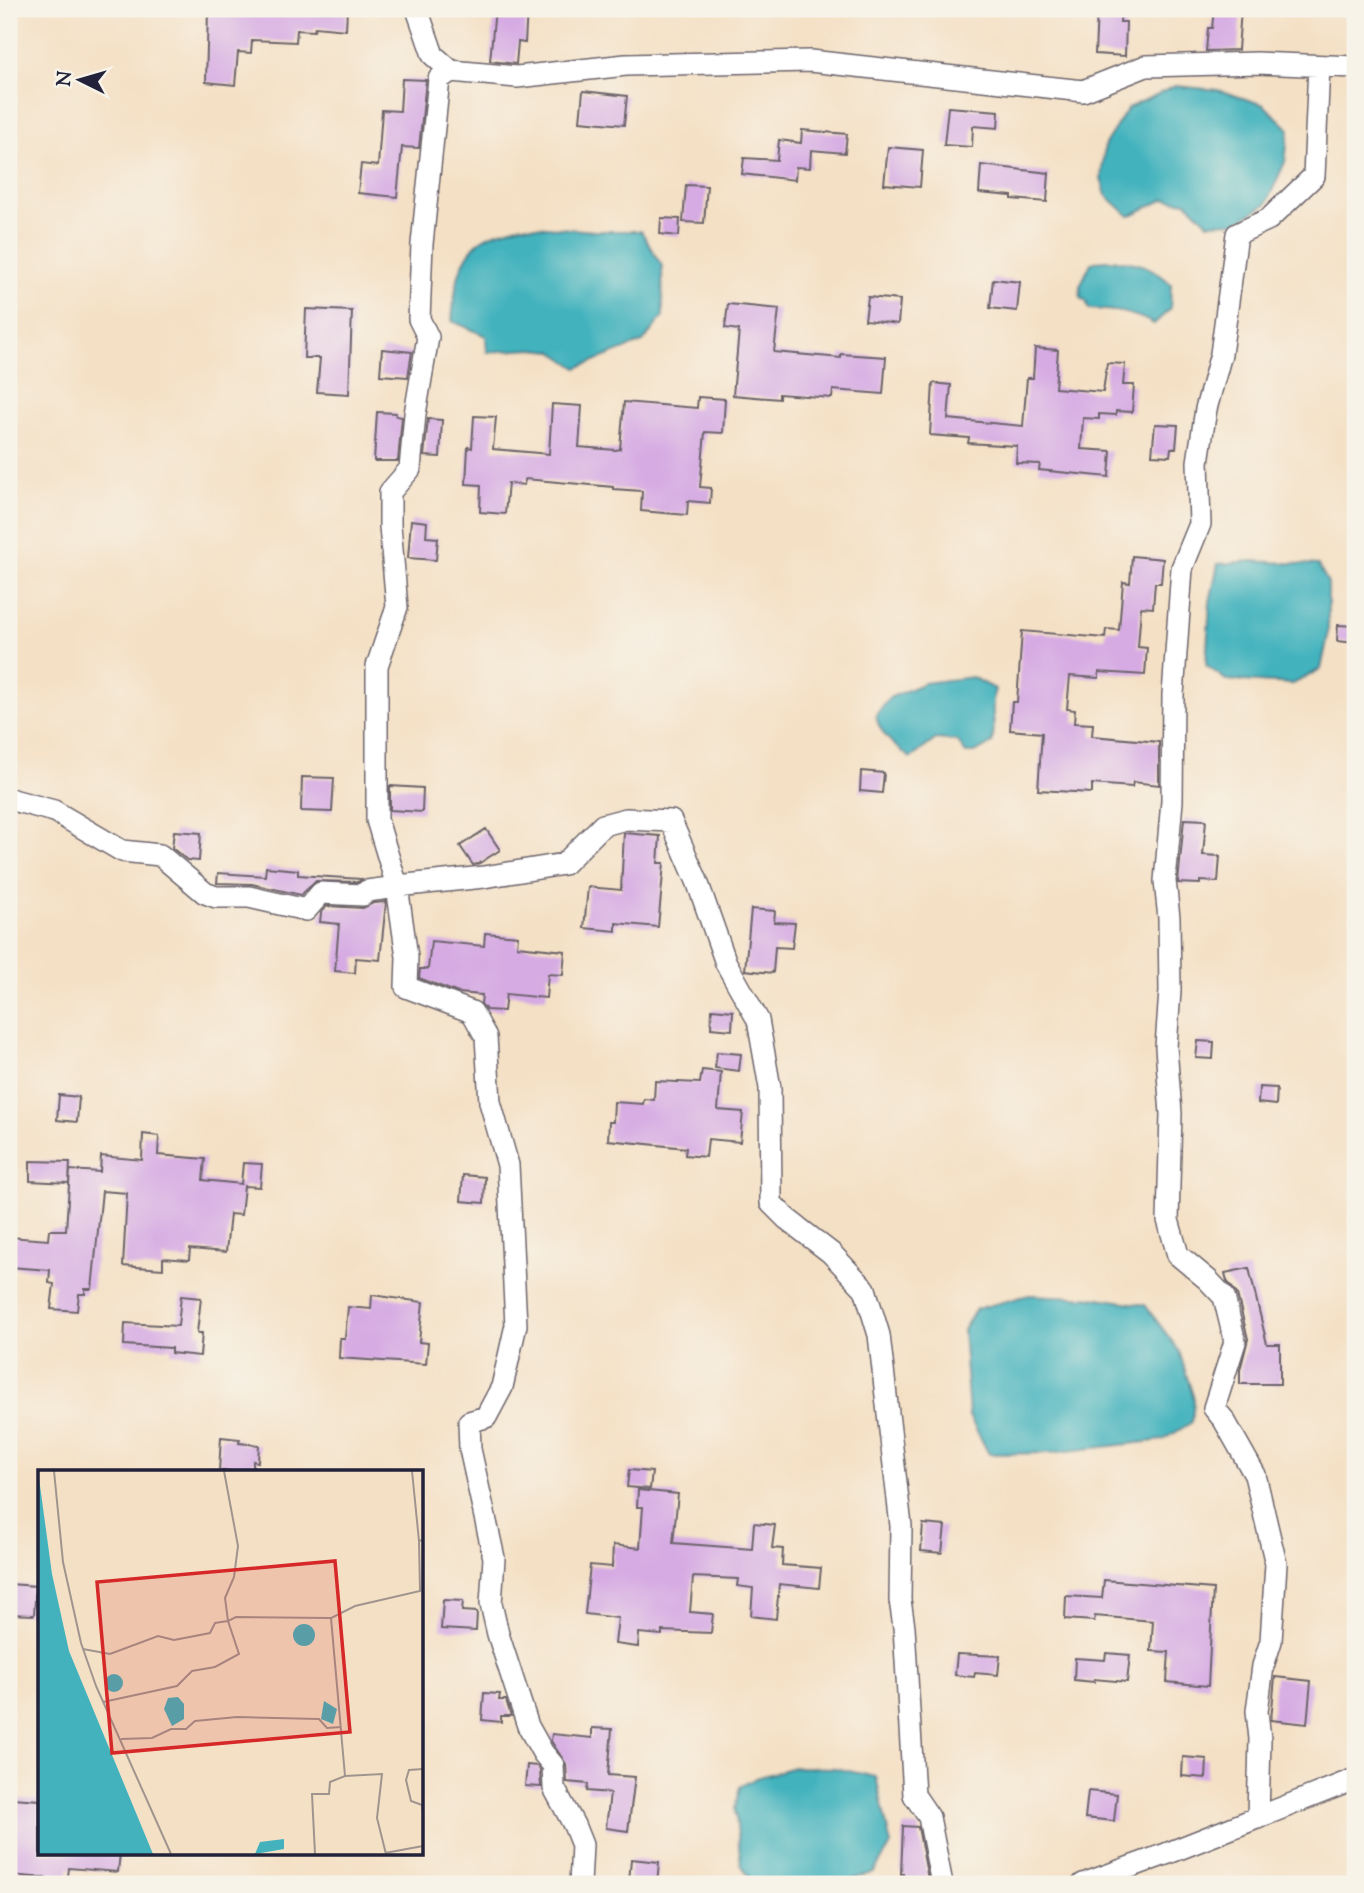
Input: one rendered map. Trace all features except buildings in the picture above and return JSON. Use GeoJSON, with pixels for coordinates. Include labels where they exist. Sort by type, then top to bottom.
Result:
{"type":"FeatureCollection","features":[{"type":"Feature","properties":{"kind":"street"},"geometry":{"type":"LineString","coordinates":[[417,9],[433,55],[451,71],[517,77],[626,65],[810,61],[1083,91],[1146,66],[1258,63],[1355,67]]}},
{"type":"Feature","properties":{"kind":"street"},"geometry":{"type":"LineString","coordinates":[[1258,1818],[1260,1739],[1257,1711],[1263,1666],[1271,1641],[1276,1564],[1255,1475],[1224,1420],[1214,1408],[1235,1342],[1224,1297],[1178,1255],[1168,1220],[1171,1114],[1166,1047],[1170,990],[1169,918],[1165,881],[1172,801],[1173,695],[1182,568],[1200,524],[1198,462],[1206,409],[1221,354],[1237,234],[1269,219],[1314,176],[1319,66]]}},
{"type":"Feature","properties":{"kind":"street"},"geometry":{"type":"LineString","coordinates":[[451,71],[439,79],[424,221],[419,319],[428,337],[415,414],[410,469],[390,492],[397,607],[377,666],[377,820],[397,887],[407,957],[406,987],[472,1012],[486,1037],[490,1102],[508,1165],[516,1325],[502,1387],[486,1416],[469,1422],[470,1449],[494,1558],[491,1604],[498,1634],[528,1726],[553,1765],[554,1788],[575,1825],[582,1845],[580,1884]]}},
{"type":"Feature","properties":{"kind":"street"},"geometry":{"type":"LineString","coordinates":[[9,799],[54,811],[122,851],[160,855],[205,893],[216,897],[249,897],[306,911],[321,893],[363,895],[367,891],[565,864],[603,825],[626,819],[671,821],[697,881],[726,963],[758,1020],[770,1088],[771,1203],[787,1219],[831,1252],[865,1289],[879,1335],[901,1526],[900,1600],[914,1795],[929,1816],[942,1884]]}},
{"type":"Feature","properties":{"kind":"street"},"geometry":{"type":"LineString","coordinates":[[1083,1884],[1355,1779]]}},
{"type":"Feature","properties":{"kind":"water"},"geometry":{"type":"Polygon","coordinates":[[[1175,86],[1218,90],[1264,105],[1289,129],[1285,162],[1266,204],[1237,222],[1208,223],[1187,202],[1165,199],[1129,216],[1106,195],[1101,179],[1105,144],[1128,108],[1175,86]]]}},
{"type":"Feature","properties":{"kind":"water"},"geometry":{"type":"Polygon","coordinates":[[[522,225],[594,231],[641,231],[662,266],[663,316],[643,342],[577,368],[552,351],[533,349],[487,352],[486,336],[452,321],[458,278],[466,257],[481,240],[522,225]]]}},
{"type":"Feature","properties":{"kind":"water"},"geometry":{"type":"Polygon","coordinates":[[[1104,260],[1140,264],[1163,277],[1171,284],[1170,309],[1154,324],[1123,312],[1089,309],[1086,301],[1081,298],[1080,286],[1091,263],[1104,260]]]}},
{"type":"Feature","properties":{"kind":"water"},"geometry":{"type":"Polygon","coordinates":[[[1252,561],[1318,565],[1328,583],[1328,636],[1321,669],[1293,684],[1226,680],[1206,665],[1210,602],[1218,564],[1252,561]]]}},
{"type":"Feature","properties":{"kind":"water"},"geometry":{"type":"Polygon","coordinates":[[[972,677],[995,689],[992,743],[975,753],[966,753],[957,741],[936,739],[911,758],[894,745],[880,728],[876,715],[889,698],[924,683],[972,677]]]}},
{"type":"Feature","properties":{"kind":"water"},"geometry":{"type":"Polygon","coordinates":[[[1029,1295],[1098,1298],[1145,1305],[1179,1351],[1194,1399],[1192,1422],[1163,1440],[1050,1453],[989,1454],[969,1416],[963,1330],[976,1309],[1029,1295]]]}},
{"type":"Feature","properties":{"kind":"water"},"geometry":{"type":"Polygon","coordinates":[[[794,1767],[835,1768],[876,1777],[891,1845],[874,1872],[839,1884],[753,1884],[741,1864],[735,1808],[740,1787],[756,1778],[794,1767]]]}}]}
